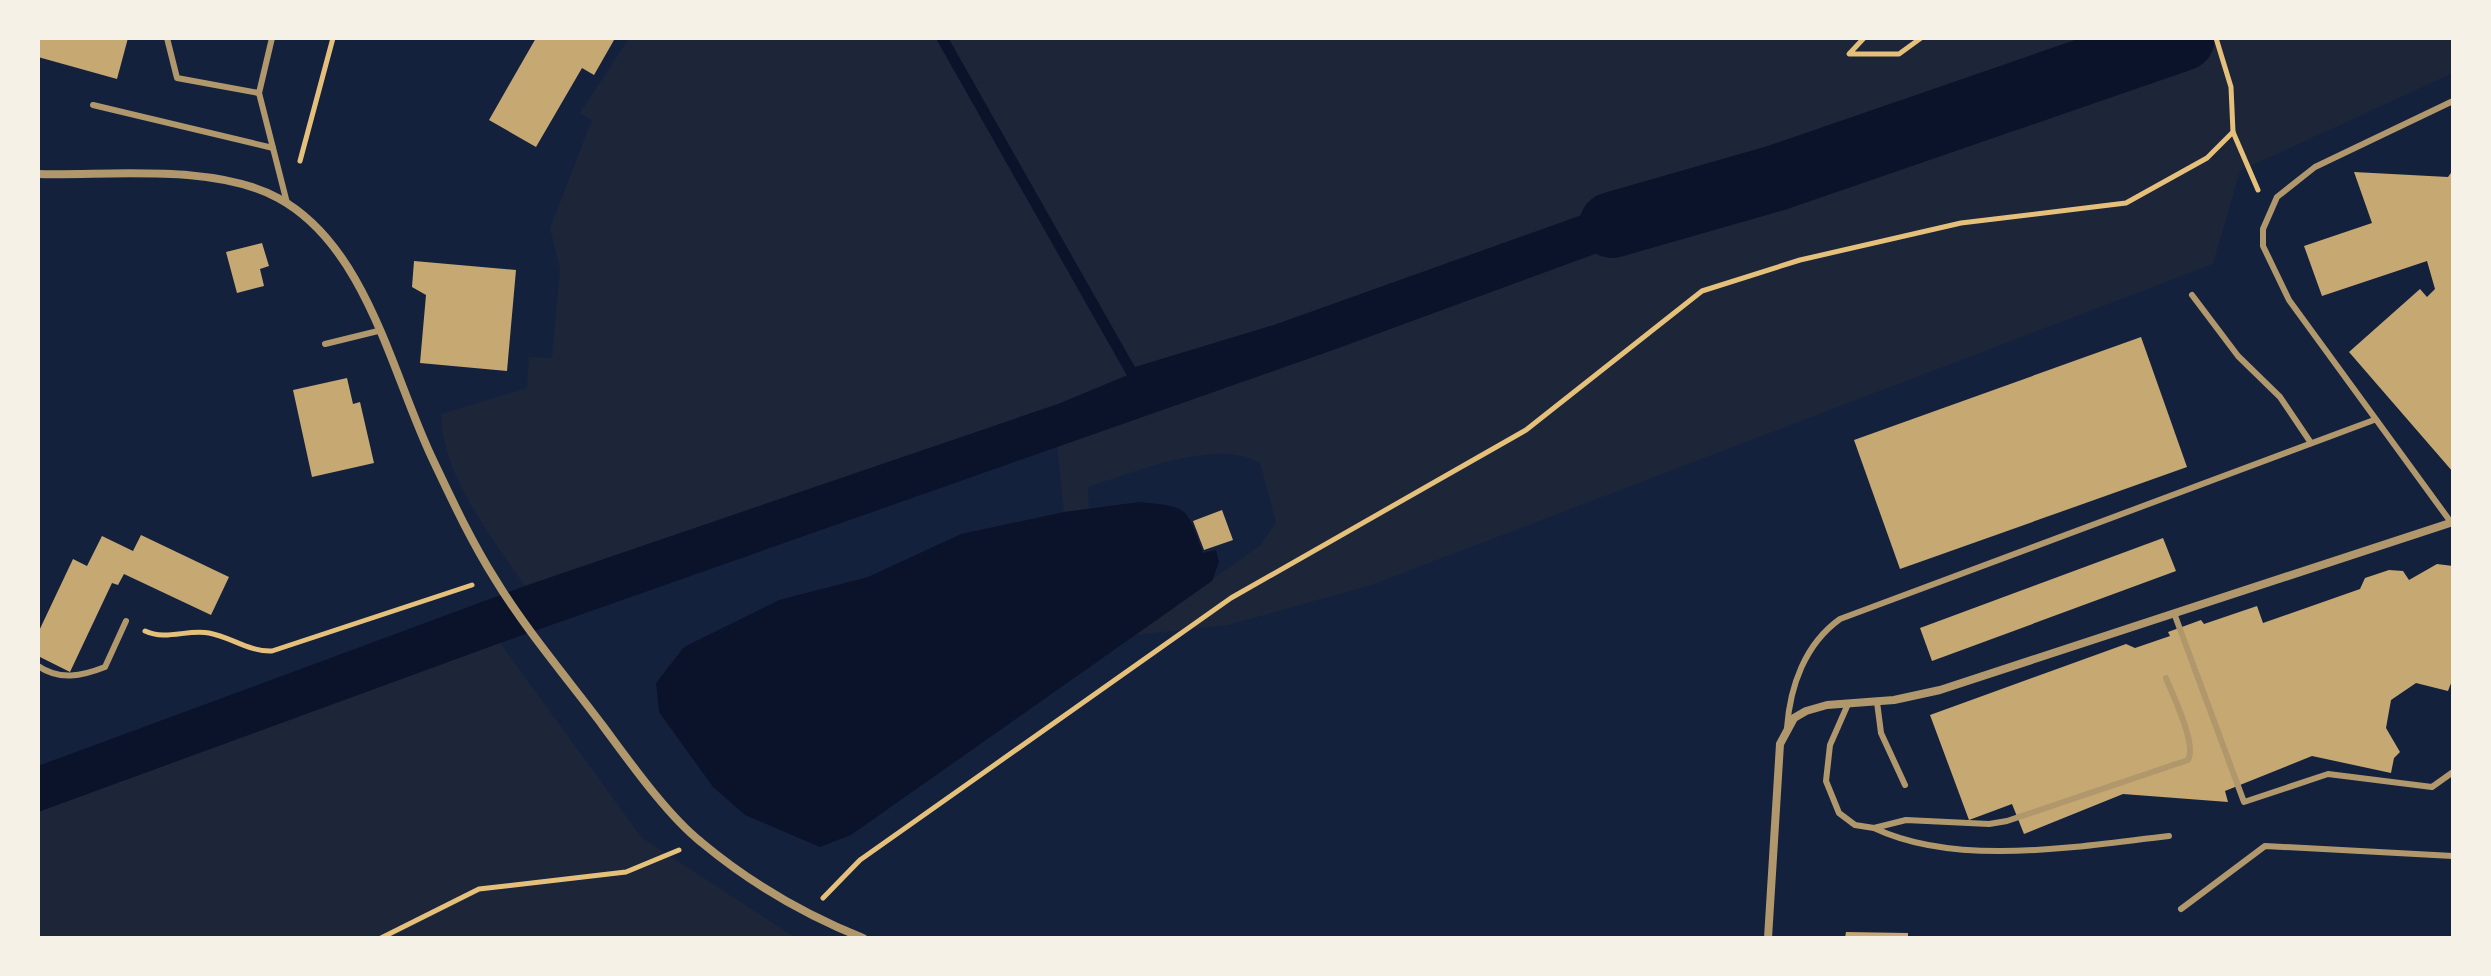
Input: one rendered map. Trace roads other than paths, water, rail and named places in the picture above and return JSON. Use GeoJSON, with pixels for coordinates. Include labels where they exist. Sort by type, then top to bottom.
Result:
{"type":"FeatureCollection","features":[{"type":"Feature","properties":{"kind":"street"},"geometry":{"type":"LineString","coordinates":[[38,174],[221,180],[264,191],[287,203],[321,229],[336,247],[378,331],[431,456],[497,582],[631,763],[699,841],[807,915],[863,938]]}},
{"type":"Feature","properties":{"kind":"street"},"geometry":{"type":"LineString","coordinates":[[1768,938],[1780,744],[1787,728],[1806,711],[1940,690],[2451,522]]}},
{"type":"Feature","properties":{"kind":"lane"},"geometry":{"type":"LineString","coordinates":[[167,38],[177,78],[259,93]]}},
{"type":"Feature","properties":{"kind":"lane"},"geometry":{"type":"LineString","coordinates":[[272,38],[259,93],[287,203]]}},
{"type":"Feature","properties":{"kind":"lane"},"geometry":{"type":"LineString","coordinates":[[2451,522],[2289,300],[2263,246],[2263,229],[2277,197],[2315,167],[2453,101]]}},
{"type":"Feature","properties":{"kind":"lane"},"geometry":{"type":"LineString","coordinates":[[93,105],[273,148]]}},
{"type":"Feature","properties":{"kind":"lane"},"geometry":{"type":"LineString","coordinates":[[2192,295],[2238,356],[2280,397],[2311,443]]}},
{"type":"Feature","properties":{"kind":"lane"},"geometry":{"type":"LineString","coordinates":[[325,344],[378,331]]}},
{"type":"Feature","properties":{"kind":"lane"},"geometry":{"type":"LineString","coordinates":[[1787,728],[1789,702],[1806,657],[1819,637],[1840,619],[2374,420]]}},
{"type":"Feature","properties":{"kind":"lane"},"geometry":{"type":"LineString","coordinates":[[2174,612],[2244,802],[2328,774],[2432,787],[2453,772]]}},
{"type":"Feature","properties":{"kind":"lane"},"geometry":{"type":"LineString","coordinates":[[38,666],[66,676],[82,676],[105,667],[126,621]]}},
{"type":"Feature","properties":{"kind":"lane"},"geometry":{"type":"LineString","coordinates":[[1874,828],[1906,820],[1989,824],[2007,821],[2188,760],[2190,742],[2166,678]]}},
{"type":"Feature","properties":{"kind":"lane"},"geometry":{"type":"LineString","coordinates":[[1877,702],[1881,733],[1905,785]]}},
{"type":"Feature","properties":{"kind":"lane"},"geometry":{"type":"LineString","coordinates":[[1848,704],[1830,745],[1826,781],[1839,813],[1855,825],[1874,828],[1905,843],[2025,852],[2169,836]]}},
{"type":"Feature","properties":{"kind":"lane"},"geometry":{"type":"LineString","coordinates":[[2181,909],[2265,846],[2453,856]]}},
{"type":"Feature","properties":{"kind":"waterway"},"geometry":{"type":"LineString","coordinates":[[942,38],[1137,382]]}},
{"type":"Feature","properties":{"kind":"waterway"},"geometry":{"type":"LineString","coordinates":[[1612,225],[1776,178],[2182,38]]}}]}
